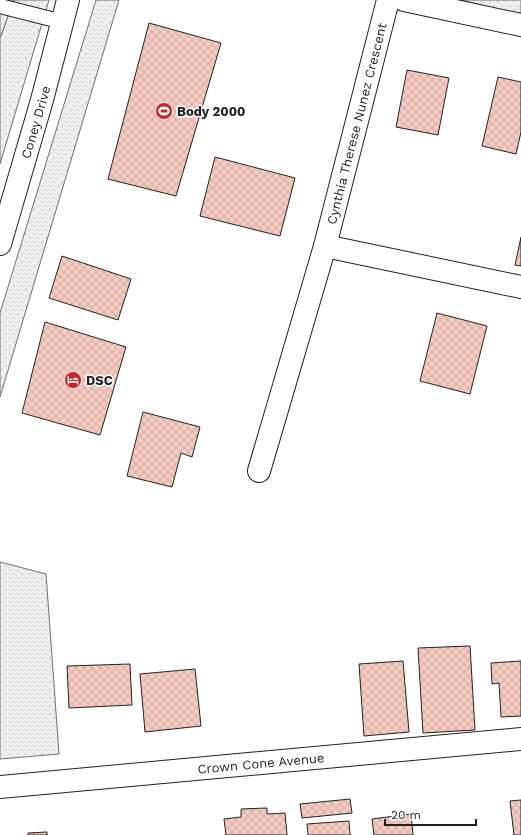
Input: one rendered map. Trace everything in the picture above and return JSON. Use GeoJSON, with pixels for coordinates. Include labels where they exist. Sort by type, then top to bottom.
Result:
{"type":"FeatureCollection","features":[{"type":"Feature","properties":{"kind":"street","name":"Coney Drive"},"geometry":{"type":"LineString","coordinates":[[0,244],[42,100],[68,0]]}},
{"type":"Feature","properties":{"kind":"street","name":"Cynthia Therese Nunez Crescent"},"geometry":{"type":"LineString","coordinates":[[259,471],[325,246],[388,0]]}},
{"type":"Feature","properties":{"kind":"street"},"geometry":{"type":"LineString","coordinates":[[404,0],[479,8],[521,25]]}},
{"type":"Feature","properties":{"kind":"street"},"geometry":{"type":"LineString","coordinates":[[325,246],[521,286]]}},
{"type":"Feature","properties":{"kind":"street","name":"Crown Cone Avenue"},"geometry":{"type":"LineString","coordinates":[[0,787],[521,739]]}},
{"type":"Feature","properties":{"kind":"lane"},"geometry":{"type":"LineString","coordinates":[[0,6],[63,22]]}},
{"type":"Feature","properties":{"kind":"shaded area"},"geometry":{"type":"Polygon","coordinates":[[[0,0],[14,0],[0,38],[0,0]]]}},
{"type":"Feature","properties":{"kind":"shaded area"},"geometry":{"type":"Polygon","coordinates":[[[14,0],[49,0],[0,164],[0,38],[14,0]]]}},
{"type":"Feature","properties":{"kind":"shaded area"},"geometry":{"type":"Polygon","coordinates":[[[96,0],[119,0],[0,397],[0,313],[96,0]]]}},
{"type":"Feature","properties":{"kind":"shaded area"},"geometry":{"type":"Polygon","coordinates":[[[461,0],[521,0],[521,15],[461,0]]]}},
{"type":"Feature","properties":{"kind":"shaded area"},"geometry":{"type":"Polygon","coordinates":[[[0,562],[46,574],[59,754],[0,759],[0,562]]]}},
{"type":"Feature","properties":{"kind":"building","name":"Body 2000"},"geometry":{"type":"Polygon","coordinates":[[[149,23],[221,43],[176,196],[108,179],[149,23]]]}},
{"type":"Feature","properties":{"kind":"building"},"geometry":{"type":"Polygon","coordinates":[[[407,70],[449,78],[438,135],[396,127],[407,70]]]}},
{"type":"Feature","properties":{"kind":"building"},"geometry":{"type":"Polygon","coordinates":[[[498,77],[521,82],[521,132],[516,154],[482,146],[498,77]]]}},
{"type":"Feature","properties":{"kind":"building"},"geometry":{"type":"Polygon","coordinates":[[[215,157],[295,178],[280,236],[200,216],[215,157]]]}},
{"type":"Feature","properties":{"kind":"building"},"geometry":{"type":"Polygon","coordinates":[[[521,237],[521,266],[515,265],[521,237]]]}},
{"type":"Feature","properties":{"kind":"building"},"geometry":{"type":"Polygon","coordinates":[[[62,256],[131,279],[118,320],[49,298],[62,256]]]}},
{"type":"Feature","properties":{"kind":"building"},"geometry":{"type":"Polygon","coordinates":[[[437,313],[487,326],[470,394],[420,381],[437,313]]]}},
{"type":"Feature","properties":{"kind":"building","name":"DSC"},"geometry":{"type":"Polygon","coordinates":[[[45,322],[126,347],[100,435],[22,413],[45,322]]]}},
{"type":"Feature","properties":{"kind":"building"},"geometry":{"type":"Polygon","coordinates":[[[143,412],[200,427],[192,457],[181,453],[172,487],[127,476],[143,412]]]}},
{"type":"Feature","properties":{"kind":"building"},"geometry":{"type":"Polygon","coordinates":[[[470,646],[475,730],[423,733],[418,648],[470,646]]]}},
{"type":"Feature","properties":{"kind":"building"},"geometry":{"type":"Polygon","coordinates":[[[403,661],[409,732],[364,736],[359,664],[403,661]]]}},
{"type":"Feature","properties":{"kind":"building"},"geometry":{"type":"Polygon","coordinates":[[[521,661],[521,716],[501,717],[499,683],[492,684],[491,663],[521,661]]]}},
{"type":"Feature","properties":{"kind":"building"},"geometry":{"type":"Polygon","coordinates":[[[130,664],[132,705],[69,708],[67,666],[130,664]]]}},
{"type":"Feature","properties":{"kind":"building"},"geometry":{"type":"Polygon","coordinates":[[[195,669],[201,726],[145,732],[140,674],[195,669]]]}},
{"type":"Feature","properties":{"kind":"building"},"geometry":{"type":"Polygon","coordinates":[[[350,799],[352,813],[302,818],[300,804],[350,799]]]}},
{"type":"Feature","properties":{"kind":"building"},"geometry":{"type":"Polygon","coordinates":[[[521,800],[521,835],[514,835],[510,801],[521,800]]]}},
{"type":"Feature","properties":{"kind":"building"},"geometry":{"type":"Polygon","coordinates":[[[267,808],[267,814],[285,813],[287,835],[226,835],[224,819],[241,817],[241,809],[267,808]]]}},
{"type":"Feature","properties":{"kind":"building"},"geometry":{"type":"Polygon","coordinates":[[[411,814],[413,835],[374,835],[372,819],[411,814]]]}},
{"type":"Feature","properties":{"kind":"building"},"geometry":{"type":"Polygon","coordinates":[[[349,821],[350,835],[308,835],[307,824],[349,821]]]}},
{"type":"Feature","properties":{"kind":"building"},"geometry":{"type":"Polygon","coordinates":[[[47,832],[47,835],[28,835],[28,833],[47,832]]]}},
{"type":"Feature","properties":{"kind":"place","name":"Body 2000"},"geometry":{"type":"Point","coordinates":[164,111]}},
{"type":"Feature","properties":{"kind":"place","name":"DSC"},"geometry":{"type":"Point","coordinates":[73,380]}}]}
